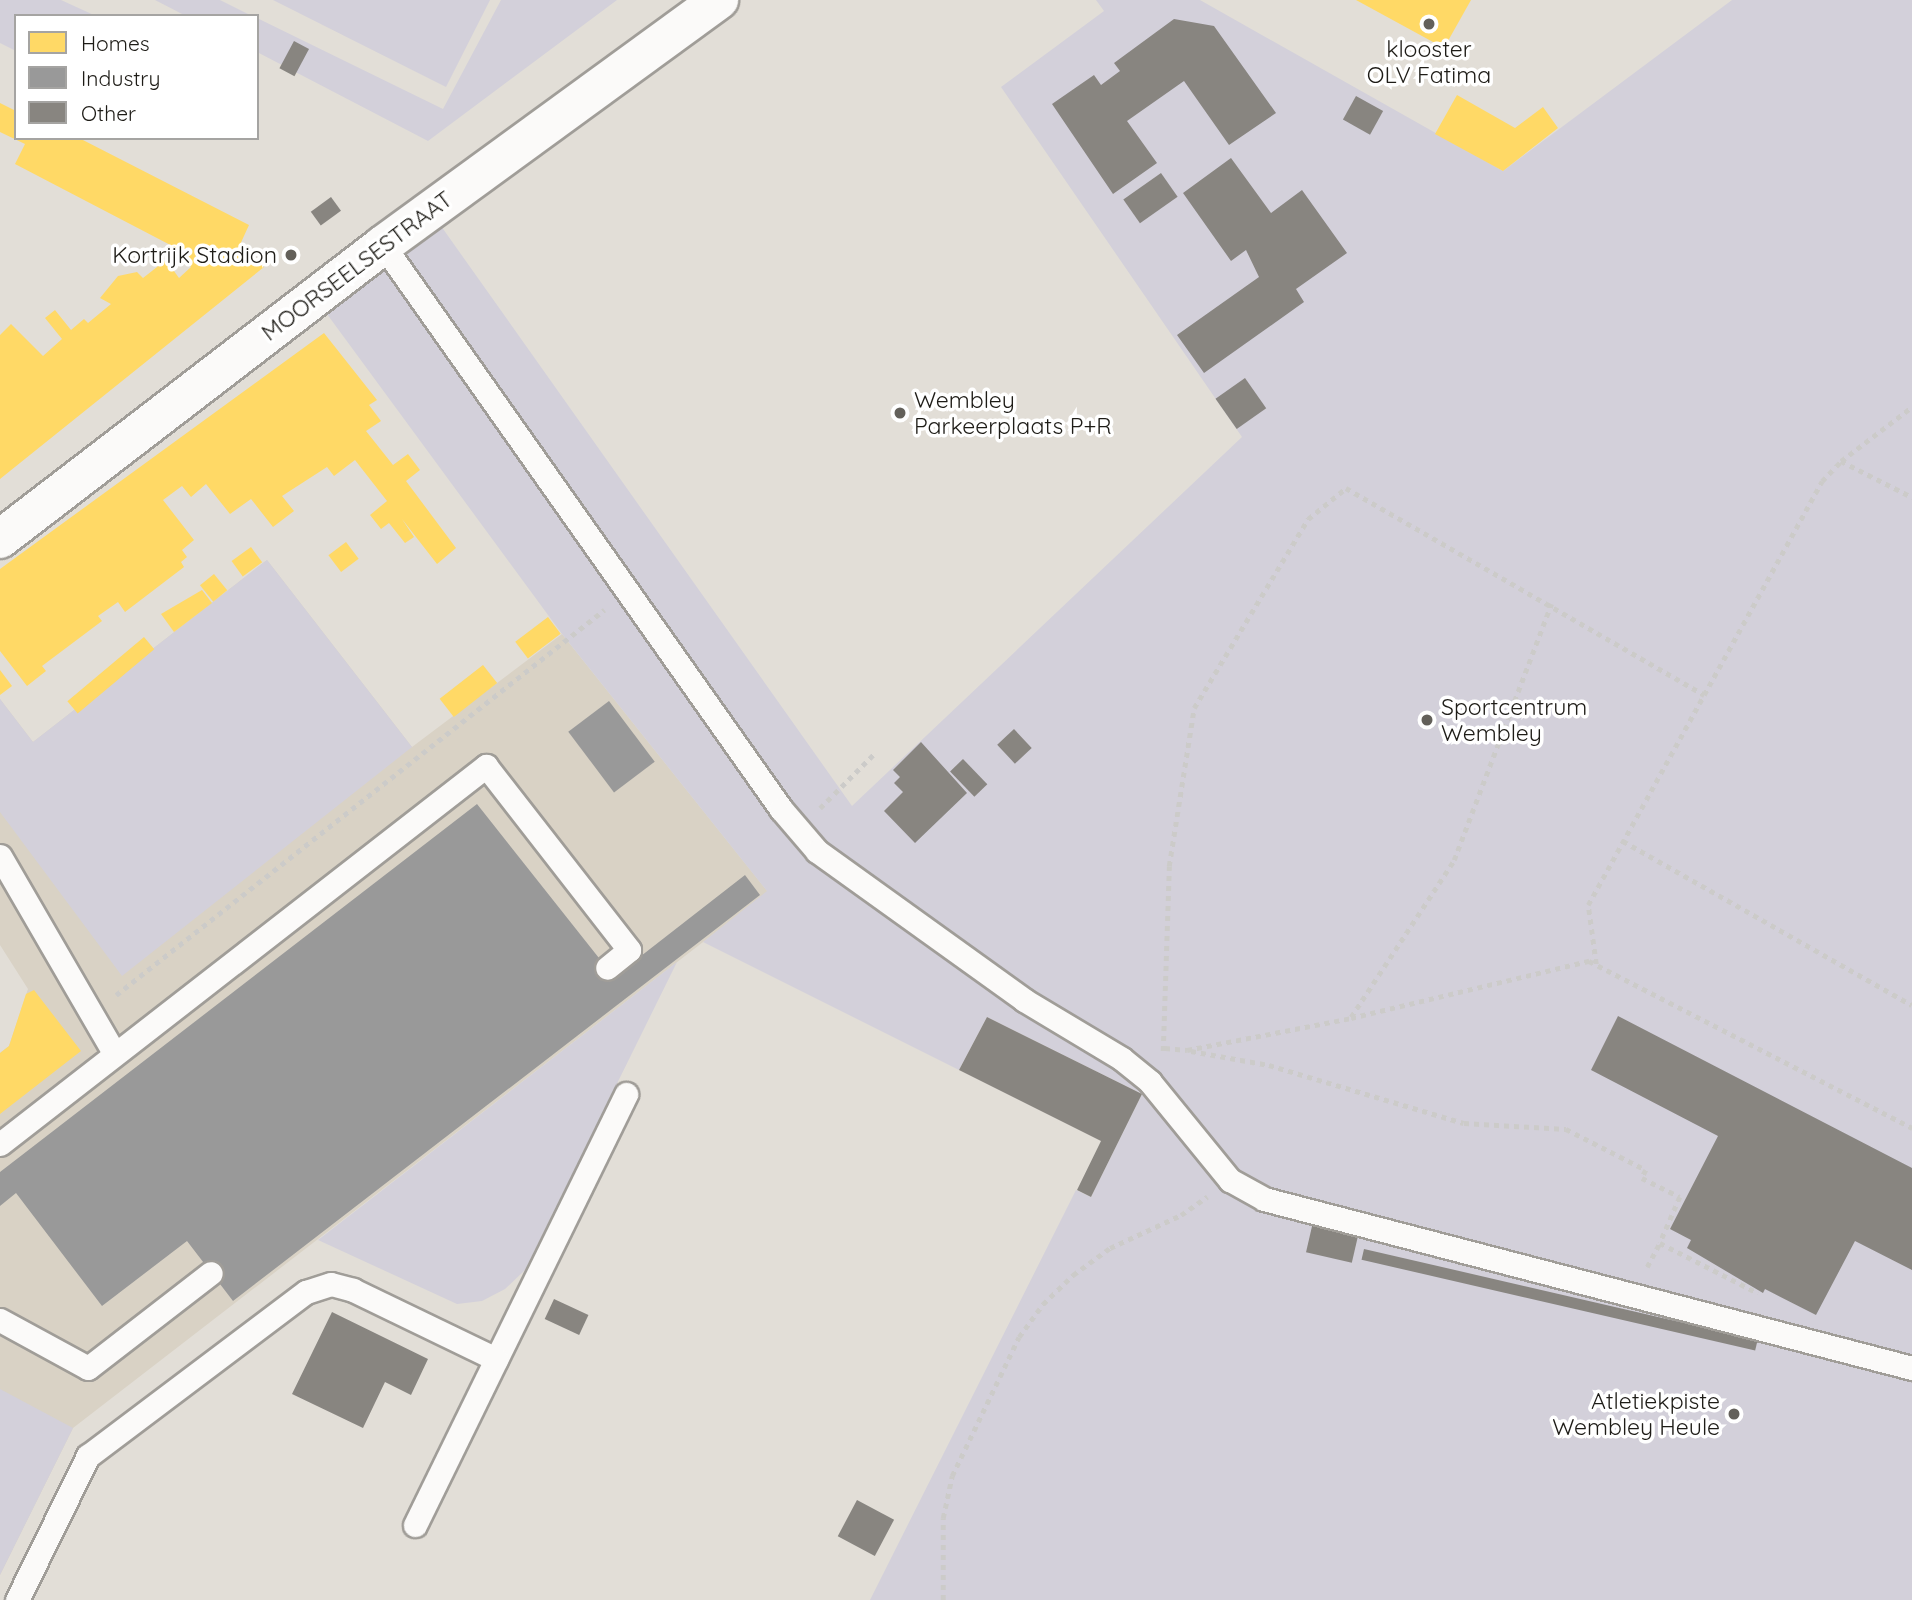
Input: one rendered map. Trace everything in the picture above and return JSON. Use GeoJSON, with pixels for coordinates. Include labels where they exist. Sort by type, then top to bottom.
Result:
{"type":"FeatureCollection","features":[{"type":"Feature","properties":{"kind":"street","name":"MOORSEELSESTRAAT"},"geometry":{"type":"LineString","coordinates":[[0,538],[383,245],[719,0]]}},
{"type":"Feature","properties":{"kind":"lane"},"geometry":{"type":"LineString","coordinates":[[383,245],[628,592],[817,851],[873,896],[1024,1000],[1122,1059],[1150,1082],[1230,1180],[1264,1199],[1912,1368]]}},
{"type":"Feature","properties":{"kind":"lane"},"geometry":{"type":"LineString","coordinates":[[0,1144],[486,766],[629,950],[607,968]]}},
{"type":"Feature","properties":{"kind":"lane"},"geometry":{"type":"LineString","coordinates":[[0,856],[114,1053]]}},
{"type":"Feature","properties":{"kind":"lane"},"geometry":{"type":"LineString","coordinates":[[415,1525],[626,1094]]}},
{"type":"Feature","properties":{"kind":"lane"},"geometry":{"type":"LineString","coordinates":[[0,1320],[88,1368],[211,1273]]}},
{"type":"Feature","properties":{"kind":"lane"},"geometry":{"type":"LineString","coordinates":[[17,1600],[88,1456],[306,1292],[331,1284],[353,1290],[496,1359]]}},
{"type":"Feature","properties":{"kind":"path"},"geometry":{"type":"LineString","coordinates":[[1596,964],[1588,905],[1822,481],[1841,461],[1912,407]]}},
{"type":"Feature","properties":{"kind":"path"},"geometry":{"type":"LineString","coordinates":[[1841,461],[1912,497]]}},
{"type":"Feature","properties":{"kind":"path"},"geometry":{"type":"LineString","coordinates":[[1704,695],[1551,604],[1346,488],[1308,519],[1194,708],[1169,866],[1165,1048],[1269,1065],[1464,1123],[1566,1129],[1646,1170],[1642,1178],[1680,1197],[1660,1242],[1768,1298]]}},
{"type":"Feature","properties":{"kind":"path"},"geometry":{"type":"LineString","coordinates":[[93,1013],[628,592]]}},
{"type":"Feature","properties":{"kind":"path"},"geometry":{"type":"LineString","coordinates":[[1351,1018],[1454,860],[1551,604]]}},
{"type":"Feature","properties":{"kind":"path"},"geometry":{"type":"LineString","coordinates":[[799,829],[877,752]]}},
{"type":"Feature","properties":{"kind":"path"},"geometry":{"type":"LineString","coordinates":[[1623,841],[1912,1004]]}},
{"type":"Feature","properties":{"kind":"path"},"geometry":{"type":"LineString","coordinates":[[1187,1050],[1351,1018],[1590,961],[1912,1128]]}},
{"type":"Feature","properties":{"kind":"path"},"geometry":{"type":"LineString","coordinates":[[943,1600],[943,1518],[952,1476],[1019,1337],[1043,1304],[1101,1255],[1181,1215],[1230,1180]]}},
{"type":"Feature","properties":{"kind":"shaded area"},"geometry":{"type":"Polygon","coordinates":[[[0,0],[61,0],[92,14],[14,14],[14,50],[0,43],[0,0]]]}},
{"type":"Feature","properties":{"kind":"shaded area"},"geometry":{"type":"Polygon","coordinates":[[[155,0],[220,0],[248,14],[182,14],[155,0]]]}},
{"type":"Feature","properties":{"kind":"shaded area"},"geometry":{"type":"Polygon","coordinates":[[[273,0],[490,0],[446,87],[273,0]]]}},
{"type":"Feature","properties":{"kind":"shaded area"},"geometry":{"type":"Polygon","coordinates":[[[501,0],[617,0],[428,141],[259,53],[259,19],[443,109],[501,0]]]}},
{"type":"Feature","properties":{"kind":"shaded area","name":"Sportcentrum Wembley"},"geometry":{"type":"Polygon","coordinates":[[[1096,0],[1200,0],[1503,171],[1732,0],[1912,0],[1912,1600],[870,1600],[1076,1190],[1091,1197],[1142,1094],[987,1017],[959,1070],[703,942],[767,891],[562,634],[324,310],[441,226],[852,806],[1242,437],[1001,87],[1104,11],[1096,0]]]}},
{"type":"Feature","properties":{"kind":"shaded area"},"geometry":{"type":"Polygon","coordinates":[[[267,560],[412,747],[562,634],[768,892],[73,1428],[0,1575],[0,1053],[9,1046],[28,989],[0,945],[0,699],[33,742],[267,560]]]}},
{"type":"Feature","properties":{"kind":"shaded area"},"geometry":{"type":"Polygon","coordinates":[[[267,560],[412,747],[122,976],[0,812],[0,699],[33,742],[267,560]]]}},
{"type":"Feature","properties":{"kind":"shaded area"},"geometry":{"type":"Polygon","coordinates":[[[677,962],[525,1270],[505,1289],[482,1301],[457,1304],[318,1240],[677,962]]]}},
{"type":"Feature","properties":{"kind":"shaded area"},"geometry":{"type":"Polygon","coordinates":[[[0,1389],[73,1428],[0,1575],[0,1389]]]}},
{"type":"Feature","properties":{"kind":"building: Homes","name":"klooster OLV Fatima"},"geometry":{"type":"Polygon","coordinates":[[[1356,0],[1471,0],[1444,48],[1356,0]]]}},
{"type":"Feature","properties":{"kind":"building: Homes"},"geometry":{"type":"Polygon","coordinates":[[[1457,95],[1515,128],[1543,107],[1558,128],[1503,171],[1435,134],[1457,95]]]}},
{"type":"Feature","properties":{"kind":"building: Homes"},"geometry":{"type":"Polygon","coordinates":[[[0,103],[14,110],[14,139],[0,132],[0,103]]]}},
{"type":"Feature","properties":{"kind":"building: Homes"},"geometry":{"type":"Polygon","coordinates":[[[17,140],[83,140],[249,225],[238,249],[264,267],[0,479],[0,335],[11,324],[43,356],[62,339],[45,318],[55,310],[71,330],[84,319],[88,323],[111,304],[100,298],[118,276],[137,272],[143,278],[166,260],[179,278],[191,267],[178,249],[15,164],[25,144],[17,140]]]}},
{"type":"Feature","properties":{"kind":"building: Homes"},"geometry":{"type":"Polygon","coordinates":[[[324,333],[377,400],[369,405],[381,421],[366,431],[393,465],[408,454],[420,470],[406,481],[456,548],[437,564],[402,519],[414,537],[405,543],[389,523],[381,529],[370,515],[387,501],[355,460],[334,476],[327,467],[282,496],[294,511],[273,527],[251,499],[230,514],[206,484],[191,497],[182,486],[163,500],[194,540],[182,550],[187,557],[181,562],[184,567],[125,612],[118,602],[98,616],[102,621],[42,666],[46,671],[27,686],[0,651],[0,569],[324,333]]]}},
{"type":"Feature","properties":{"kind":"building: Homes"},"geometry":{"type":"Polygon","coordinates":[[[346,542],[359,559],[341,572],[328,555],[346,542]]]}},
{"type":"Feature","properties":{"kind":"building: Homes"},"geometry":{"type":"Polygon","coordinates":[[[251,547],[262,562],[243,576],[232,561],[251,547]]]}},
{"type":"Feature","properties":{"kind":"building: Homes"},"geometry":{"type":"Polygon","coordinates":[[[214,574],[227,590],[213,602],[200,585],[214,574]]]}},
{"type":"Feature","properties":{"kind":"building: Homes"},"geometry":{"type":"Polygon","coordinates":[[[202,590],[212,603],[174,632],[161,614],[202,590]]]}},
{"type":"Feature","properties":{"kind":"building: Homes"},"geometry":{"type":"Polygon","coordinates":[[[548,617],[561,634],[528,658],[515,642],[548,617]]]}},
{"type":"Feature","properties":{"kind":"building: Homes"},"geometry":{"type":"Polygon","coordinates":[[[144,637],[154,649],[78,714],[67,701],[144,637]]]}},
{"type":"Feature","properties":{"kind":"building: Homes"},"geometry":{"type":"Polygon","coordinates":[[[483,665],[497,683],[454,717],[440,699],[483,665]]]}},
{"type":"Feature","properties":{"kind":"building: Homes"},"geometry":{"type":"Polygon","coordinates":[[[0,670],[12,686],[0,695],[0,670]]]}},
{"type":"Feature","properties":{"kind":"building: Homes"},"geometry":{"type":"Polygon","coordinates":[[[34,990],[81,1051],[0,1114],[0,1053],[9,1046],[26,994],[34,990]]]}},
{"type":"Feature","properties":{"kind":"building: Industry"},"geometry":{"type":"Polygon","coordinates":[[[609,701],[655,762],[614,792],[568,732],[609,701]]]}},
{"type":"Feature","properties":{"kind":"building: Industry"},"geometry":{"type":"Polygon","coordinates":[[[477,804],[614,977],[745,875],[760,895],[233,1301],[187,1241],[102,1306],[16,1193],[0,1206],[0,1172],[477,804]]]}},
{"type":"Feature","properties":{"kind":"building: Other"},"geometry":{"type":"Polygon","coordinates":[[[1174,19],[1214,26],[1276,113],[1229,145],[1184,81],[1127,121],[1157,163],[1113,194],[1052,104],[1094,75],[1101,85],[1120,71],[1114,63],[1174,19]]]}},
{"type":"Feature","properties":{"kind":"building: Other"},"geometry":{"type":"Polygon","coordinates":[[[294,41],[309,49],[294,76],[279,68],[294,41]]]}},
{"type":"Feature","properties":{"kind":"building: Other"},"geometry":{"type":"Polygon","coordinates":[[[1356,96],[1383,111],[1370,135],[1343,120],[1356,96]]]}},
{"type":"Feature","properties":{"kind":"building: Other"},"geometry":{"type":"Polygon","coordinates":[[[1231,158],[1271,213],[1302,190],[1347,253],[1296,289],[1304,302],[1204,373],[1177,335],[1259,277],[1246,250],[1231,261],[1183,193],[1231,158]]]}},
{"type":"Feature","properties":{"kind":"building: Other"},"geometry":{"type":"Polygon","coordinates":[[[1161,173],[1178,197],[1140,223],[1123,199],[1161,173]]]}},
{"type":"Feature","properties":{"kind":"building: Other"},"geometry":{"type":"Polygon","coordinates":[[[331,197],[341,211],[321,225],[311,212],[331,197]]]}},
{"type":"Feature","properties":{"kind":"building: Other"},"geometry":{"type":"Polygon","coordinates":[[[1245,378],[1266,408],[1237,429],[1216,399],[1245,378]]]}},
{"type":"Feature","properties":{"kind":"building: Other"},"geometry":{"type":"Polygon","coordinates":[[[1014,729],[1032,748],[1015,764],[997,745],[1014,729]]]}},
{"type":"Feature","properties":{"kind":"building: Other"},"geometry":{"type":"Polygon","coordinates":[[[921,742],[967,793],[915,843],[884,811],[903,792],[894,783],[900,777],[893,770],[921,742]]]}},
{"type":"Feature","properties":{"kind":"building: Other"},"geometry":{"type":"Polygon","coordinates":[[[963,759],[987,784],[974,797],[950,772],[963,759]]]}},
{"type":"Feature","properties":{"kind":"building: Other"},"geometry":{"type":"Polygon","coordinates":[[[1618,1016],[1912,1168],[1912,1270],[1855,1241],[1816,1315],[1765,1289],[1763,1293],[1687,1248],[1691,1240],[1670,1229],[1718,1136],[1591,1070],[1618,1016]]]}},
{"type":"Feature","properties":{"kind":"building: Other"},"geometry":{"type":"Polygon","coordinates":[[[987,1017],[1142,1094],[1091,1197],[1077,1190],[1101,1141],[959,1070],[987,1017]]]}},
{"type":"Feature","properties":{"kind":"building: Other"},"geometry":{"type":"Polygon","coordinates":[[[1313,1222],[1359,1233],[1352,1263],[1306,1252],[1313,1222]]]}},
{"type":"Feature","properties":{"kind":"building: Other"},"geometry":{"type":"Polygon","coordinates":[[[1364,1249],[1758,1340],[1755,1351],[1362,1260],[1364,1249]]]}},
{"type":"Feature","properties":{"kind":"building: Other"},"geometry":{"type":"Polygon","coordinates":[[[554,1299],[588,1315],[579,1335],[545,1319],[554,1299]]]}},
{"type":"Feature","properties":{"kind":"building: Other"},"geometry":{"type":"Polygon","coordinates":[[[332,1312],[428,1359],[411,1395],[385,1382],[363,1428],[292,1394],[332,1312]]]}},
{"type":"Feature","properties":{"kind":"building: Other"},"geometry":{"type":"Polygon","coordinates":[[[857,1500],[894,1520],[875,1556],[838,1536],[857,1500]]]}},
{"type":"Feature","properties":{"kind":"place","name":"klooster OLV Fatima"},"geometry":{"type":"Point","coordinates":[1429,24]}},
{"type":"Feature","properties":{"kind":"place","name":"Kortrijk Stadion"},"geometry":{"type":"Point","coordinates":[291,255]}},
{"type":"Feature","properties":{"kind":"place","name":"Wembley Parkeerplaats P+R"},"geometry":{"type":"Point","coordinates":[900,413]}},
{"type":"Feature","properties":{"kind":"place","name":"Sportcentrum Wembley"},"geometry":{"type":"Point","coordinates":[1427,720]}},
{"type":"Feature","properties":{"kind":"place","name":"Atletiekpiste Wembley Heule"},"geometry":{"type":"Point","coordinates":[1734,1414]}}]}
